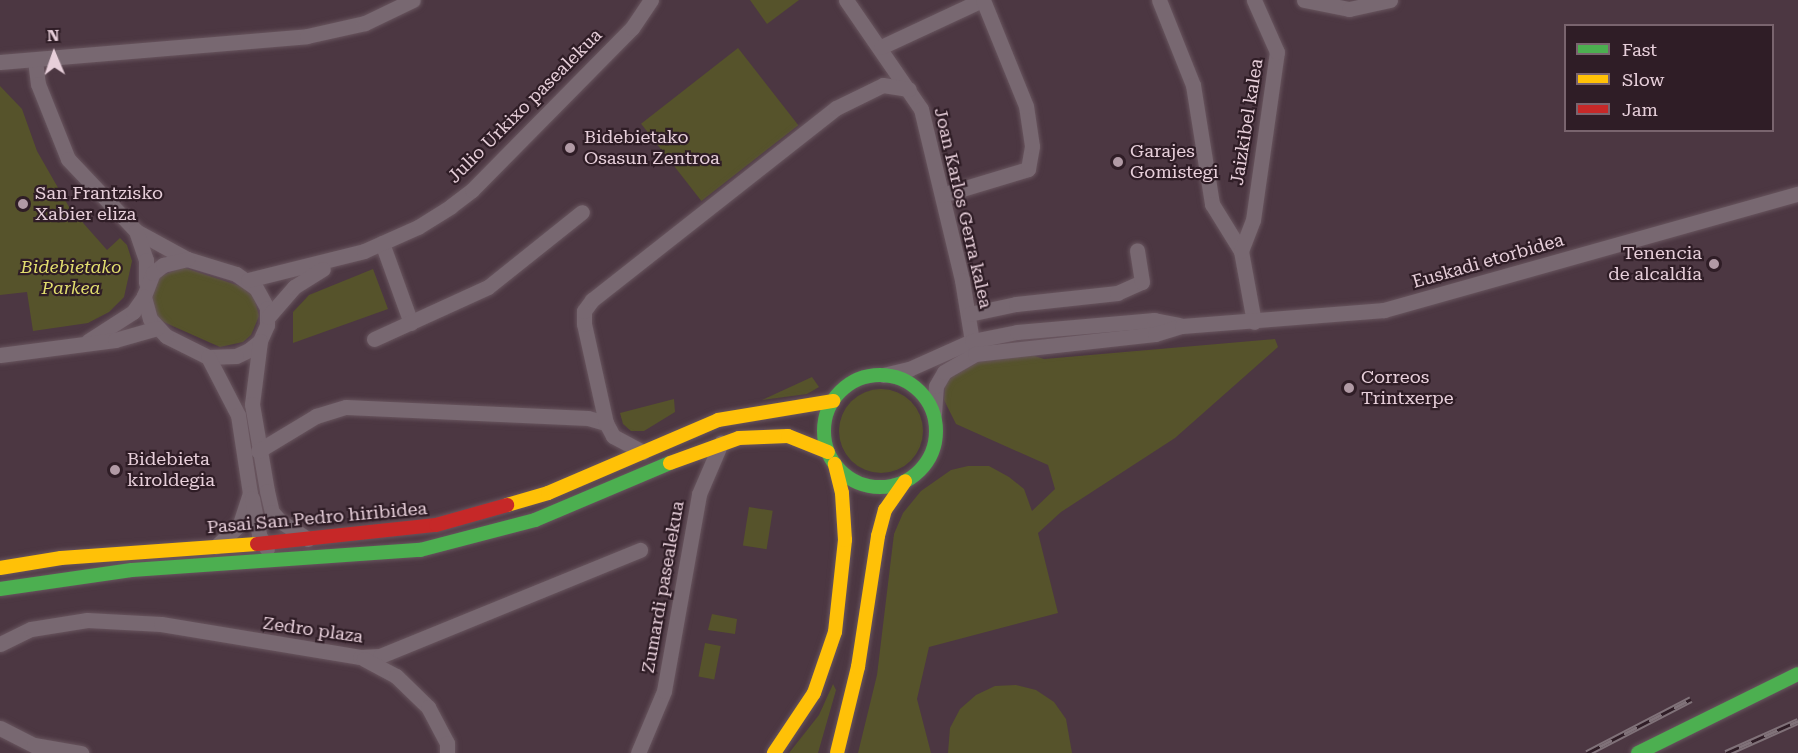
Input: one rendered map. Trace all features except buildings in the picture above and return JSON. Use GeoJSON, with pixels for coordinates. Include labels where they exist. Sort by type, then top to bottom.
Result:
{"type":"FeatureCollection","features":[{"type":"Feature","properties":{"kind":"main road"},"geometry":{"type":"LineString","coordinates":[[774,753],[814,693],[835,632],[845,540],[842,493],[824,431],[832,401],[852,382],[882,375],[914,386],[934,414],[936,437],[933,451],[926,464],[905,481],[885,510],[878,536],[858,667],[837,753]]}},
{"type":"Feature","properties":{"kind":"main road","name":"Pasai San Pedro hiribidea"},"geometry":{"type":"LineString","coordinates":[[0,568],[61,558],[392,533],[476,516],[548,493],[718,420],[796,411],[832,401]]}},
{"type":"Feature","properties":{"kind":"main road"},"geometry":{"type":"LineString","coordinates":[[0,589],[111,572],[288,562],[420,550],[470,539],[535,520],[721,443],[782,435],[831,458],[859,483],[890,486],[905,481]]}},
{"type":"Feature","properties":{"kind":"main road"},"geometry":{"type":"LineString","coordinates":[[1638,753],[1798,674]]}},
{"type":"Feature","properties":{"kind":"street"},"geometry":{"type":"LineString","coordinates":[[0,62],[307,36],[365,23],[413,0]]}},
{"type":"Feature","properties":{"kind":"street","name":"Julio Urkixo pasealekua"},"geometry":{"type":"LineString","coordinates":[[248,280],[340,259],[382,243],[427,221],[472,190],[632,27],[651,0]]}},
{"type":"Feature","properties":{"kind":"street","name":"Joan Karlos Gerra kalea"},"geometry":{"type":"LineString","coordinates":[[846,0],[909,89],[928,131],[969,314],[972,340]]}},
{"type":"Feature","properties":{"kind":"street"},"geometry":{"type":"LineString","coordinates":[[881,47],[982,0],[1026,106],[1032,146],[1028,169],[942,195]]}},
{"type":"Feature","properties":{"kind":"street"},"geometry":{"type":"LineString","coordinates":[[1159,0],[1193,85],[1212,204],[1218,219],[1241,251],[1254,322]]}},
{"type":"Feature","properties":{"kind":"street","name":"Jaizkibel kalea"},"geometry":{"type":"LineString","coordinates":[[1241,251],[1254,220],[1277,52],[1254,0]]}},
{"type":"Feature","properties":{"kind":"street"},"geometry":{"type":"LineString","coordinates":[[1304,0],[1323,6],[1390,0]]}},
{"type":"Feature","properties":{"kind":"street"},"geometry":{"type":"LineString","coordinates":[[35,60],[38,84],[68,159],[136,231],[187,260],[248,280],[263,299],[267,317],[260,341],[252,390],[258,451],[272,512],[272,528],[263,543],[241,565]]}},
{"type":"Feature","properties":{"kind":"street"},"geometry":{"type":"LineString","coordinates":[[643,452],[613,436],[606,423],[584,324],[584,311],[592,300],[836,108],[883,85],[909,89]]}},
{"type":"Feature","properties":{"kind":"street","name":"Euskadi etorbidea"},"geometry":{"type":"LineString","coordinates":[[934,414],[936,386],[944,372],[975,354],[1155,334],[1182,326],[1384,310],[1798,194]]}},
{"type":"Feature","properties":{"kind":"street"},"geometry":{"type":"LineString","coordinates":[[374,339],[488,287],[582,212]]}},
{"type":"Feature","properties":{"kind":"street"},"geometry":{"type":"LineString","coordinates":[[1218,219],[1236,228],[1246,227],[1254,220]]}},
{"type":"Feature","properties":{"kind":"street"},"geometry":{"type":"LineString","coordinates":[[136,231],[146,260],[145,290],[150,319],[157,328],[208,357],[236,356],[260,341]]}},
{"type":"Feature","properties":{"kind":"street"},"geometry":{"type":"LineString","coordinates":[[382,243],[411,323]]}},
{"type":"Feature","properties":{"kind":"street"},"geometry":{"type":"LineString","coordinates":[[969,314],[1016,304],[1117,293],[1142,282],[1137,250]]}},
{"type":"Feature","properties":{"kind":"street","name":"Julio Urkixo pasealekua"},"geometry":{"type":"LineString","coordinates":[[267,317],[294,287],[340,259]]}},
{"type":"Feature","properties":{"kind":"street"},"geometry":{"type":"LineString","coordinates":[[82,344],[127,316],[163,265],[187,260]]}},
{"type":"Feature","properties":{"kind":"street","name":"Euskadi etorbidea"},"geometry":{"type":"LineString","coordinates":[[882,375],[909,369],[972,340],[1017,332],[1154,320],[1182,326]]}},
{"type":"Feature","properties":{"kind":"street"},"geometry":{"type":"LineString","coordinates":[[0,355],[115,340],[157,328]]}},
{"type":"Feature","properties":{"kind":"street"},"geometry":{"type":"LineString","coordinates":[[208,357],[238,415],[250,493],[263,543],[275,556],[288,562]]}},
{"type":"Feature","properties":{"kind":"street"},"geometry":{"type":"LineString","coordinates":[[258,451],[316,416],[346,406],[588,418],[606,423]]}},
{"type":"Feature","properties":{"kind":"street","name":"Zumardi pasealekua"},"geometry":{"type":"LineString","coordinates":[[642,748],[664,691],[699,494],[721,443]]}},
{"type":"Feature","properties":{"kind":"street"},"geometry":{"type":"LineString","coordinates":[[216,546],[240,524],[250,493]]}},
{"type":"Feature","properties":{"kind":"street"},"geometry":{"type":"LineString","coordinates":[[272,512],[289,529],[311,540]]}},
{"type":"Feature","properties":{"kind":"street","name":"Zedro plaza"},"geometry":{"type":"LineString","coordinates":[[0,644],[31,629],[87,620],[161,624],[360,657],[398,651],[640,550]]}},
{"type":"Feature","properties":{"kind":"street"},"geometry":{"type":"LineString","coordinates":[[396,676],[393,663],[398,651]]}},
{"type":"Feature","properties":{"kind":"street"},"geometry":{"type":"LineString","coordinates":[[360,657],[396,676],[428,707],[447,743],[447,753]]}},
{"type":"Feature","properties":{"kind":"street"},"geometry":{"type":"LineString","coordinates":[[0,728],[34,745],[81,753]]}},
{"type":"Feature","properties":{"kind":"green space"},"geometry":{"type":"Polygon","coordinates":[[[750,0],[799,0],[767,24],[750,0]]]}},
{"type":"Feature","properties":{"kind":"green space"},"geometry":{"type":"Polygon","coordinates":[[[738,48],[798,125],[701,201],[641,124],[738,48]]]}},
{"type":"Feature","properties":{"kind":"green space","name":"Bidebietako Parkea"},"geometry":{"type":"Polygon","coordinates":[[[0,86],[22,109],[37,151],[69,207],[107,250],[120,238],[127,245],[132,261],[124,297],[109,312],[88,323],[33,331],[27,292],[0,295],[0,86]]]}},
{"type":"Feature","properties":{"kind":"green space"},"geometry":{"type":"Polygon","coordinates":[[[182,267],[246,288],[254,297],[259,316],[251,335],[243,342],[220,347],[159,320],[152,303],[152,289],[159,277],[182,267]]]}},
{"type":"Feature","properties":{"kind":"green space"},"geometry":{"type":"Polygon","coordinates":[[[373,269],[388,309],[293,343],[293,312],[309,295],[373,269]]]}},
{"type":"Feature","properties":{"kind":"green space"},"geometry":{"type":"Polygon","coordinates":[[[1275,339],[1278,347],[1175,438],[1061,512],[1038,533],[1058,613],[929,647],[917,699],[931,753],[858,753],[877,675],[894,534],[903,513],[921,491],[951,470],[968,466],[989,466],[1009,477],[1024,489],[1032,511],[1055,489],[1048,465],[956,424],[944,400],[945,386],[953,372],[965,362],[1022,352],[1044,359],[1275,339]]]}},
{"type":"Feature","properties":{"kind":"green space"},"geometry":{"type":"Polygon","coordinates":[[[812,377],[819,387],[807,394],[762,400],[812,377]]]}},
{"type":"Feature","properties":{"kind":"green space"},"geometry":{"type":"Polygon","coordinates":[[[881,389],[897,392],[911,401],[920,415],[923,431],[920,447],[911,461],[897,470],[881,473],[865,470],[851,461],[842,447],[839,431],[842,415],[851,401],[865,392],[881,389]]]}},
{"type":"Feature","properties":{"kind":"green space"},"geometry":{"type":"Polygon","coordinates":[[[674,399],[675,412],[644,431],[631,431],[623,424],[620,413],[674,399]]]}},
{"type":"Feature","properties":{"kind":"green space"},"geometry":{"type":"Polygon","coordinates":[[[749,507],[773,511],[767,549],[743,546],[749,507]]]}},
{"type":"Feature","properties":{"kind":"green space"},"geometry":{"type":"Polygon","coordinates":[[[712,614],[737,619],[735,634],[708,630],[712,614]]]}},
{"type":"Feature","properties":{"kind":"green space"},"geometry":{"type":"Polygon","coordinates":[[[705,643],[721,646],[714,679],[699,676],[705,643]]]}},
{"type":"Feature","properties":{"kind":"green space"},"geometry":{"type":"Polygon","coordinates":[[[833,684],[836,690],[818,753],[789,753],[819,715],[833,684]]]}},
{"type":"Feature","properties":{"kind":"green space"},"geometry":{"type":"Polygon","coordinates":[[[1016,685],[1036,690],[1054,702],[1066,719],[1072,753],[948,753],[950,728],[960,709],[976,695],[995,686],[1016,685]]]}},
{"type":"Feature","properties":{"kind":"railway"},"geometry":{"type":"LineString","coordinates":[[1587,753],[1691,699]]}},
{"type":"Feature","properties":{"kind":"railway"},"geometry":{"type":"LineString","coordinates":[[1726,753],[1798,721]]}},
{"type":"Feature","properties":{"kind":"traffic: fast"},"geometry":{"type":"LineString","coordinates":[[880,375],[901,379],[919,392],[932,410],[936,431],[932,452],[919,470],[901,483],[880,487],[859,483],[841,470],[828,452],[824,431],[828,410],[841,392],[859,379],[880,375]]}},
{"type":"Feature","properties":{"kind":"traffic: fast"},"geometry":{"type":"LineString","coordinates":[[0,589],[132,570],[420,550],[535,520],[670,463]]}},
{"type":"Feature","properties":{"kind":"traffic: fast"},"geometry":{"type":"LineString","coordinates":[[1638,753],[1798,674]]}},
{"type":"Feature","properties":{"kind":"traffic: slow"},"geometry":{"type":"LineString","coordinates":[[507,505],[548,493],[718,420],[833,401]]}},
{"type":"Feature","properties":{"kind":"traffic: slow"},"geometry":{"type":"LineString","coordinates":[[670,463],[739,438],[788,436],[828,452]]}},
{"type":"Feature","properties":{"kind":"traffic: slow"},"geometry":{"type":"LineString","coordinates":[[774,753],[814,693],[835,632],[845,540],[842,493],[835,464]]}},
{"type":"Feature","properties":{"kind":"traffic: slow"},"geometry":{"type":"LineString","coordinates":[[837,753],[858,667],[878,536],[885,510],[905,481]]}},
{"type":"Feature","properties":{"kind":"traffic: slow"},"geometry":{"type":"LineString","coordinates":[[0,568],[61,558],[257,544]]}},
{"type":"Feature","properties":{"kind":"traffic: jam"},"geometry":{"type":"LineString","coordinates":[[257,544],[436,525],[507,505]]}},
{"type":"Feature","properties":{"kind":"place","name":"Bidebietako Osasun Zentroa"},"geometry":{"type":"Point","coordinates":[570,148]}},
{"type":"Feature","properties":{"kind":"place","name":"Garajes Gomistegi"},"geometry":{"type":"Point","coordinates":[1118,162]}},
{"type":"Feature","properties":{"kind":"place","name":"San Frantzisko Xabier eliza"},"geometry":{"type":"Point","coordinates":[23,204]}},
{"type":"Feature","properties":{"kind":"place","name":"Tenencia de alcaldía"},"geometry":{"type":"Point","coordinates":[1714,264]}},
{"type":"Feature","properties":{"kind":"place","name":"Correos Trintxerpe"},"geometry":{"type":"Point","coordinates":[1349,388]}},
{"type":"Feature","properties":{"kind":"place","name":"Bidebieta kiroldegia"},"geometry":{"type":"Point","coordinates":[115,470]}}]}
